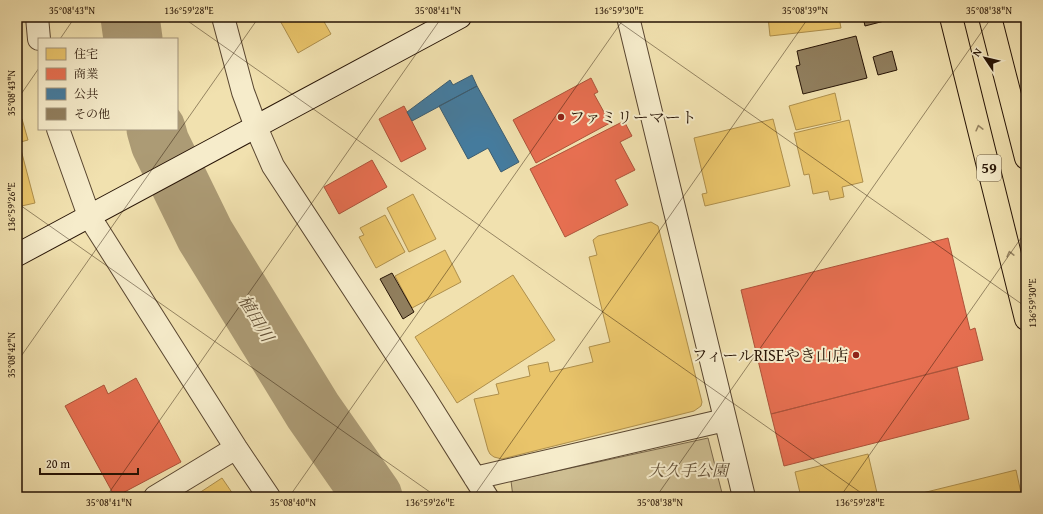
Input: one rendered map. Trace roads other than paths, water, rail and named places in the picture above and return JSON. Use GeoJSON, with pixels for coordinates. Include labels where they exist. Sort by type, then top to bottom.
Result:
{"type":"FeatureCollection","features":[{"type":"Feature","properties":{"kind":"main road","name":"59"},"geometry":{"type":"LineString","coordinates":[[951,17],[1026,319]]}},
{"type":"Feature","properties":{"kind":"main road","name":"59"},"geometry":{"type":"LineString","coordinates":[[990,17],[1026,158]]}},
{"type":"Feature","properties":{"kind":"street"},"geometry":{"type":"LineString","coordinates":[[36,17],[40,38]]}},
{"type":"Feature","properties":{"kind":"street"},"geometry":{"type":"LineString","coordinates":[[223,17],[254,127],[273,166],[423,395],[487,497]]}},
{"type":"Feature","properties":{"kind":"street"},"geometry":{"type":"LineString","coordinates":[[17,255],[460,17]]}},
{"type":"Feature","properties":{"kind":"street"},"geometry":{"type":"LineString","coordinates":[[628,17],[744,497]]}},
{"type":"Feature","properties":{"kind":"street"},"geometry":{"type":"LineString","coordinates":[[58,130],[97,212],[236,448],[269,497]]}},
{"type":"Feature","properties":{"kind":"street"},"geometry":{"type":"LineString","coordinates":[[475,478],[725,420]]}},
{"type":"Feature","properties":{"kind":"street"},"geometry":{"type":"LineString","coordinates":[[155,497],[236,448]]}},
{"type":"Feature","properties":{"kind":"waterway","name":"植田川"},"geometry":{"type":"LineString","coordinates":[[130,17],[133,38]]}},
{"type":"Feature","properties":{"kind":"waterway","name":"植田川"},"geometry":{"type":"LineString","coordinates":[[156,130],[160,143],[205,235],[313,411],[373,497]]}},
{"type":"Feature","properties":{"kind":"place","name":"ファミリーマート"},"geometry":{"type":"Point","coordinates":[561,117]}},
{"type":"Feature","properties":{"kind":"place","name":"フィールRISEやき山店"},"geometry":{"type":"Point","coordinates":[856,355]}},
{"type":"Feature","properties":{"kind":"park label","name":"大久手公園"},"geometry":{"type":"Point","coordinates":[688,470]}}]}
